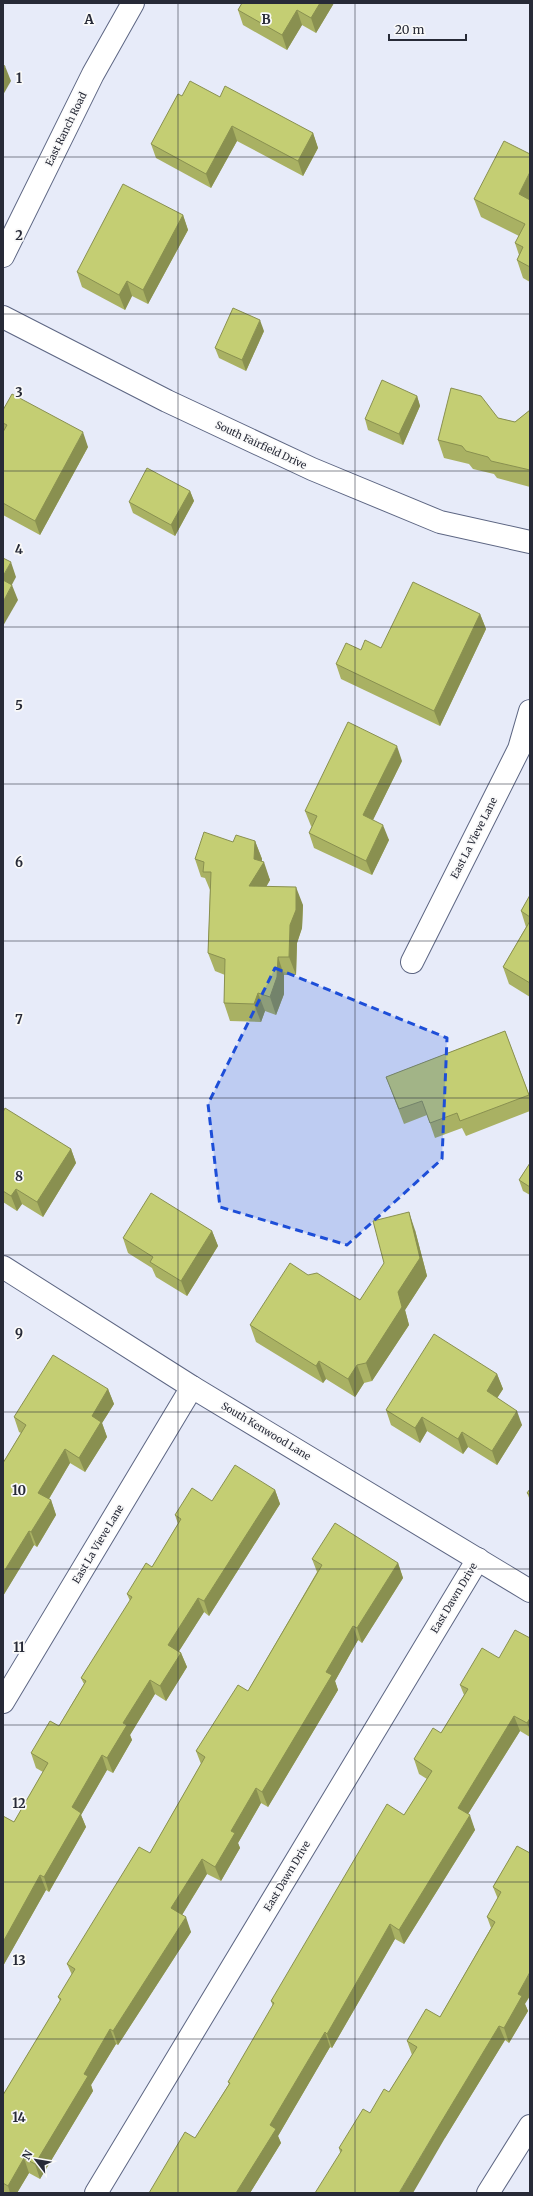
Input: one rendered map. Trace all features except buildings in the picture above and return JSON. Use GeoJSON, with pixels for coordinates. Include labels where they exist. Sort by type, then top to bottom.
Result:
{"type":"FeatureCollection","features":[{"type":"Feature","properties":{"kind":"street","name":"East Ranch Road"},"geometry":{"type":"LineString","coordinates":[[3,256],[93,74],[133,3]]}},
{"type":"Feature","properties":{"kind":"street","name":"South Fairfield Drive"},"geometry":{"type":"LineString","coordinates":[[3,318],[168,401],[312,470],[440,522],[530,542]]}},
{"type":"Feature","properties":{"kind":"street","name":"East La Vieve Lane"},"geometry":{"type":"LineString","coordinates":[[412,962],[519,749],[530,711]]}},
{"type":"Feature","properties":{"kind":"street","name":"South Kenwood Lane"},"geometry":{"type":"LineString","coordinates":[[3,1267],[192,1387],[530,1591]]}},
{"type":"Feature","properties":{"kind":"street","name":"East La Vieve Lane"},"geometry":{"type":"LineString","coordinates":[[3,1702],[192,1387]]}},
{"type":"Feature","properties":{"kind":"street","name":"East Dawn Drive"},"geometry":{"type":"LineString","coordinates":[[96,2193],[478,1559]]}},
{"type":"Feature","properties":{"kind":"street"},"geometry":{"type":"LineString","coordinates":[[488,2193],[530,2126]]}},
{"type":"Feature","properties":{"kind":"highlighted area"},"geometry":{"type":"Polygon","coordinates":[[[275,968],[447,1038],[442,1159],[347,1245],[220,1207],[208,1104],[275,968]]]}}]}
